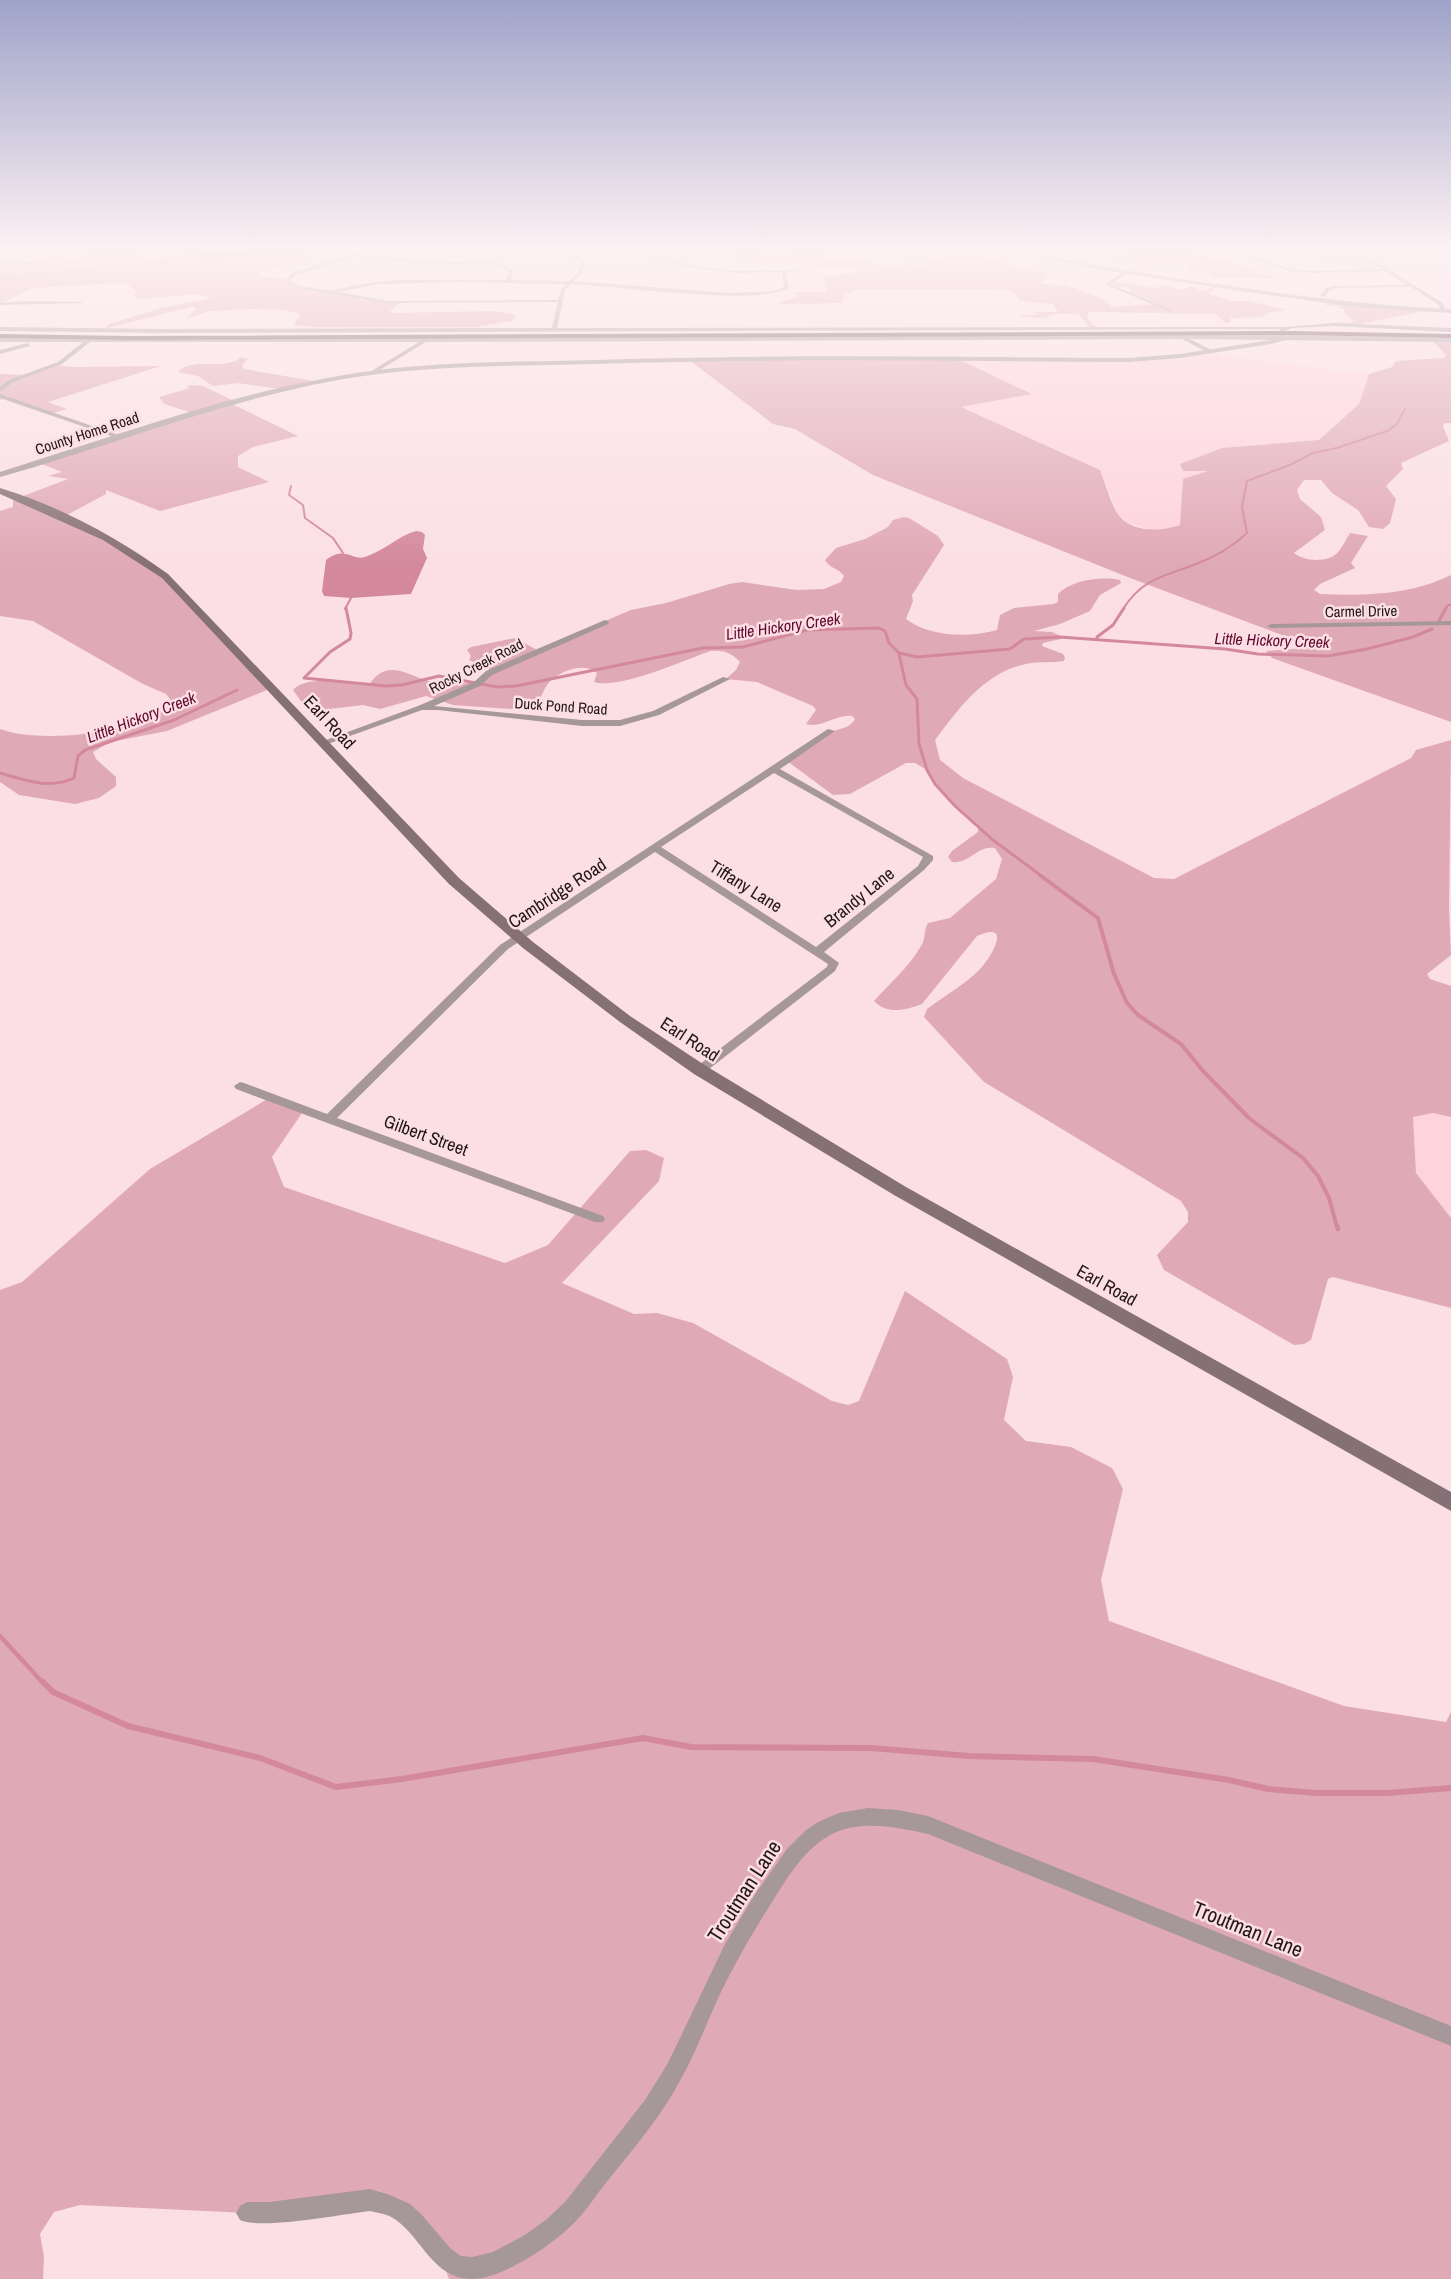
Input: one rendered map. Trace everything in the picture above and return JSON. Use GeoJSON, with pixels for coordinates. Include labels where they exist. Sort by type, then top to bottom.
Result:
{"type":"FeatureCollection","features":[{"type":"Feature","properties":{"kind":"main road","name":"Earl Road"},"geometry":{"type":"LineString","coordinates":[[0,491],[94,530],[129,550],[165,576],[454,881],[519,937],[625,1019],[700,1070],[900,1191],[1451,1502]]}},
{"type":"Feature","properties":{"kind":"street"},"geometry":{"type":"LineString","coordinates":[[0,390],[11,381],[60,363],[74,352]]}},
{"type":"Feature","properties":{"kind":"street"},"geometry":{"type":"LineString","coordinates":[[375,371],[404,352]]}},
{"type":"Feature","properties":{"kind":"street","name":"County Home Road"},"geometry":{"type":"LineString","coordinates":[[0,475],[264,392],[375,371],[424,366],[731,358],[1129,360],[1207,352]]}},
{"type":"Feature","properties":{"kind":"street"},"geometry":{"type":"LineString","coordinates":[[0,396],[119,437]]}},
{"type":"Feature","properties":{"kind":"street","name":"Rocky Creek Road"},"geometry":{"type":"LineString","coordinates":[[322,743],[421,708],[477,684],[489,673],[605,622]]}},
{"type":"Feature","properties":{"kind":"street","name":"Carmel Drive"},"geometry":{"type":"LineString","coordinates":[[1271,626],[1451,623]]}},
{"type":"Feature","properties":{"kind":"street","name":"Duck Pond Road"},"geometry":{"type":"LineString","coordinates":[[421,708],[582,723],[620,723],[656,713],[726,679]]}},
{"type":"Feature","properties":{"kind":"street","name":"Cambridge Road"},"geometry":{"type":"LineString","coordinates":[[329,1119],[504,947],[831,731]]}},
{"type":"Feature","properties":{"kind":"street","name":"Brandy Lane"},"geometry":{"type":"LineString","coordinates":[[700,1070],[831,969],[834,963],[819,951],[928,860],[928,856],[774,770]]}},
{"type":"Feature","properties":{"kind":"street","name":"Tiffany Lane"},"geometry":{"type":"LineString","coordinates":[[656,848],[819,951]]}},
{"type":"Feature","properties":{"kind":"street","name":"Gilbert Street"},"geometry":{"type":"LineString","coordinates":[[240,1086],[599,1219]]}},
{"type":"Feature","properties":{"kind":"street","name":"Troutman Lane"},"geometry":{"type":"LineString","coordinates":[[246,2213],[269,2213],[370,2200],[384,2203],[409,2216],[440,2254],[460,2266],[472,2268],[488,2264],[541,2236],[564,2218],[625,2143],[668,2084],[721,1972],[790,1857],[812,1836],[840,1821],[858,1817],[907,1820],[928,1825],[1451,2036]]}},
{"type":"Feature","properties":{"kind":"shaded area"},"geometry":{"type":"Polygon","coordinates":[[[1212,352],[1222,356],[1369,374],[1359,404],[1319,440],[1222,448],[1210,470],[1183,480],[1180,525],[1154,531],[1127,522],[1120,517],[1100,470],[960,406],[1031,394],[958,359],[1129,360],[1212,352]]]}},
{"type":"Feature","properties":{"kind":"shaded area"},"geometry":{"type":"Polygon","coordinates":[[[1444,352],[1451,352],[1451,423],[1445,423],[1443,426],[1449,441],[1401,463],[1403,469],[1386,486],[1396,499],[1390,523],[1383,529],[1369,527],[1358,510],[1332,493],[1321,480],[1304,480],[1297,490],[1300,499],[1321,517],[1325,530],[1294,553],[1309,559],[1326,559],[1338,552],[1350,533],[1368,536],[1351,563],[1355,568],[1320,584],[1314,590],[1320,594],[1387,593],[1420,587],[1451,575],[1451,722],[1272,658],[1266,651],[1306,648],[1307,645],[1303,643],[1130,578],[873,475],[795,429],[773,424],[688,359],[958,359],[1032,394],[961,407],[1100,470],[1112,502],[1121,518],[1141,528],[1166,529],[1180,525],[1183,479],[1208,471],[1183,471],[1180,464],[1222,448],[1319,440],[1359,404],[1369,374],[1392,367],[1396,361],[1443,358],[1446,355],[1444,352]]]}},
{"type":"Feature","properties":{"kind":"shaded area"},"geometry":{"type":"Polygon","coordinates":[[[240,358],[248,358],[242,366],[244,369],[313,381],[279,389],[238,383],[213,386],[198,376],[178,372],[192,365],[233,362],[240,358]]]}},
{"type":"Feature","properties":{"kind":"shaded area"},"geometry":{"type":"Polygon","coordinates":[[[56,365],[73,367],[161,366],[48,402],[67,409],[54,413],[4,398],[0,400],[0,374],[29,375],[56,365]]]}},
{"type":"Feature","properties":{"kind":"shaded area"},"geometry":{"type":"Polygon","coordinates":[[[186,386],[203,386],[234,401],[230,403],[298,436],[253,447],[238,456],[238,467],[269,482],[160,511],[106,490],[106,494],[65,516],[145,560],[272,688],[167,731],[110,742],[93,752],[96,759],[116,777],[116,786],[99,798],[75,804],[19,795],[0,782],[0,729],[39,736],[90,733],[138,721],[157,711],[170,699],[166,694],[143,684],[33,621],[0,616],[0,511],[13,507],[13,501],[18,498],[68,479],[48,476],[62,472],[39,463],[193,413],[164,404],[159,397],[190,388],[186,386]]]}},
{"type":"Feature","properties":{"kind":"shaded area"},"geometry":{"type":"Polygon","coordinates":[[[904,517],[938,536],[944,545],[912,595],[913,601],[906,619],[926,629],[962,635],[986,633],[997,630],[1000,615],[1014,608],[1054,604],[1058,602],[1058,594],[1071,585],[1096,579],[1120,580],[1121,583],[1100,595],[1090,611],[1060,624],[1034,631],[1052,632],[1065,638],[1043,643],[1042,646],[1063,654],[1064,661],[1026,664],[998,675],[974,693],[935,740],[940,760],[963,778],[1154,878],[1174,879],[1411,758],[1416,750],[1451,740],[1449,909],[1451,955],[1427,974],[1430,979],[1451,986],[1451,1117],[1433,1113],[1413,1117],[1416,1173],[1451,1218],[1451,1308],[1333,1277],[1328,1279],[1311,1340],[1304,1344],[1294,1345],[1164,1270],[1157,1255],[1188,1222],[1188,1212],[1181,1201],[984,1082],[924,1017],[927,1009],[962,985],[980,969],[994,949],[997,936],[994,933],[988,932],[977,936],[922,1004],[891,1010],[874,1001],[916,954],[923,943],[928,923],[950,918],[996,879],[1002,859],[995,848],[989,848],[964,860],[952,862],[948,857],[952,851],[978,832],[978,828],[935,784],[927,770],[915,763],[906,763],[850,794],[833,795],[787,761],[820,738],[850,725],[855,719],[852,716],[840,717],[818,725],[806,724],[816,710],[813,706],[757,682],[726,679],[736,670],[740,662],[730,654],[719,651],[710,651],[652,673],[619,682],[594,682],[597,673],[591,670],[578,668],[570,670],[551,680],[540,698],[525,710],[453,705],[426,696],[380,709],[363,705],[313,711],[306,708],[293,690],[299,685],[318,681],[369,685],[383,672],[390,670],[437,683],[479,682],[489,669],[469,660],[471,656],[467,650],[471,647],[515,638],[537,650],[631,610],[666,603],[729,584],[742,582],[797,590],[824,589],[841,582],[844,576],[825,560],[836,548],[865,539],[888,527],[893,520],[904,517]]]}},
{"type":"Feature","properties":{"kind":"shaded area"},"geometry":{"type":"Polygon","coordinates":[[[416,531],[425,535],[423,549],[427,558],[411,594],[351,598],[324,596],[322,591],[326,560],[338,554],[365,557],[416,531]]]}},
{"type":"Feature","properties":{"kind":"shaded area"},"geometry":{"type":"Polygon","coordinates":[[[271,1097],[304,1110],[272,1157],[284,1187],[505,1263],[548,1245],[630,1151],[646,1150],[664,1158],[659,1181],[562,1283],[634,1314],[657,1313],[693,1323],[832,1401],[848,1405],[859,1401],[905,1291],[1007,1359],[1013,1377],[1004,1420],[1026,1441],[1071,1447],[1112,1468],[1123,1489],[1101,1580],[1109,1621],[1344,1706],[1446,1722],[1451,1712],[1451,2279],[449,2279],[440,2254],[398,2209],[247,2213],[80,2205],[54,2212],[40,2234],[44,2257],[43,2279],[0,2279],[0,1290],[22,1282],[150,1169],[271,1097]]]}},
{"type":"Feature","properties":{"kind":"shaded area"},"geometry":{"type":"Polygon","coordinates":[[[1433,1113],[1451,1117],[1451,1218],[1416,1173],[1413,1116],[1433,1113]]]}},
{"type":"Feature","properties":{"kind":"waterway"},"geometry":{"type":"LineString","coordinates":[[1123,609],[1146,585],[1217,555],[1247,533],[1242,507],[1247,481],[1290,465],[1313,453],[1337,448],[1387,431],[1397,424],[1405,409]]}},
{"type":"Feature","properties":{"kind":"waterway"},"geometry":{"type":"LineString","coordinates":[[291,486],[289,495],[303,505],[305,518],[333,538],[343,553]]}},
{"type":"Feature","properties":{"kind":"waterway"},"geometry":{"type":"LineString","coordinates":[[345,609],[351,598]]}},
{"type":"Feature","properties":{"kind":"waterway","name":"Little Hickory Creek"},"geometry":{"type":"LineString","coordinates":[[1446,609],[1448,605],[1451,605]]}},
{"type":"Feature","properties":{"kind":"waterway","name":"Little Hickory Creek"},"geometry":{"type":"LineString","coordinates":[[346,608],[350,639],[330,652],[304,678],[386,686],[402,685],[439,676],[497,687],[516,686],[703,648],[743,647],[807,630],[879,628],[885,631],[889,643],[899,653],[917,657],[1010,649],[1024,639],[1060,637],[1225,649],[1258,654],[1328,656],[1367,649],[1413,637],[1432,629]]}},
{"type":"Feature","properties":{"kind":"waterway"},"geometry":{"type":"LineString","coordinates":[[1097,637],[1113,625],[1124,608]]}},
{"type":"Feature","properties":{"kind":"waterway","name":"Little Hickory Creek"},"geometry":{"type":"LineString","coordinates":[[1439,621],[1446,608]]}},
{"type":"Feature","properties":{"kind":"waterway"},"geometry":{"type":"LineString","coordinates":[[899,654],[906,685],[917,699],[919,744],[927,770],[935,784],[955,806],[993,840],[1043,877]]}},
{"type":"Feature","properties":{"kind":"waterway","name":"Little Hickory Creek"},"geometry":{"type":"LineString","coordinates":[[0,773],[37,783],[65,782],[74,778],[78,756],[85,750],[174,720],[237,690]]}},
{"type":"Feature","properties":{"kind":"waterway"},"geometry":{"type":"LineString","coordinates":[[1041,876],[1098,918],[1114,974],[1127,1003],[1138,1015],[1181,1044],[1203,1071],[1250,1119],[1303,1158],[1318,1176],[1329,1198],[1337,1227]]}},
{"type":"Feature","properties":{"kind":"waterway"},"geometry":{"type":"LineString","coordinates":[[0,1636],[44,1684]]}},
{"type":"Feature","properties":{"kind":"waterway"},"geometry":{"type":"LineString","coordinates":[[43,1682],[53,1692],[128,1726],[260,1758],[336,1787],[402,1779],[643,1738],[691,1747],[871,1748],[969,1756],[1093,1759],[1229,1780],[1268,1789],[1317,1793],[1387,1793],[1451,1788]]}}]}
